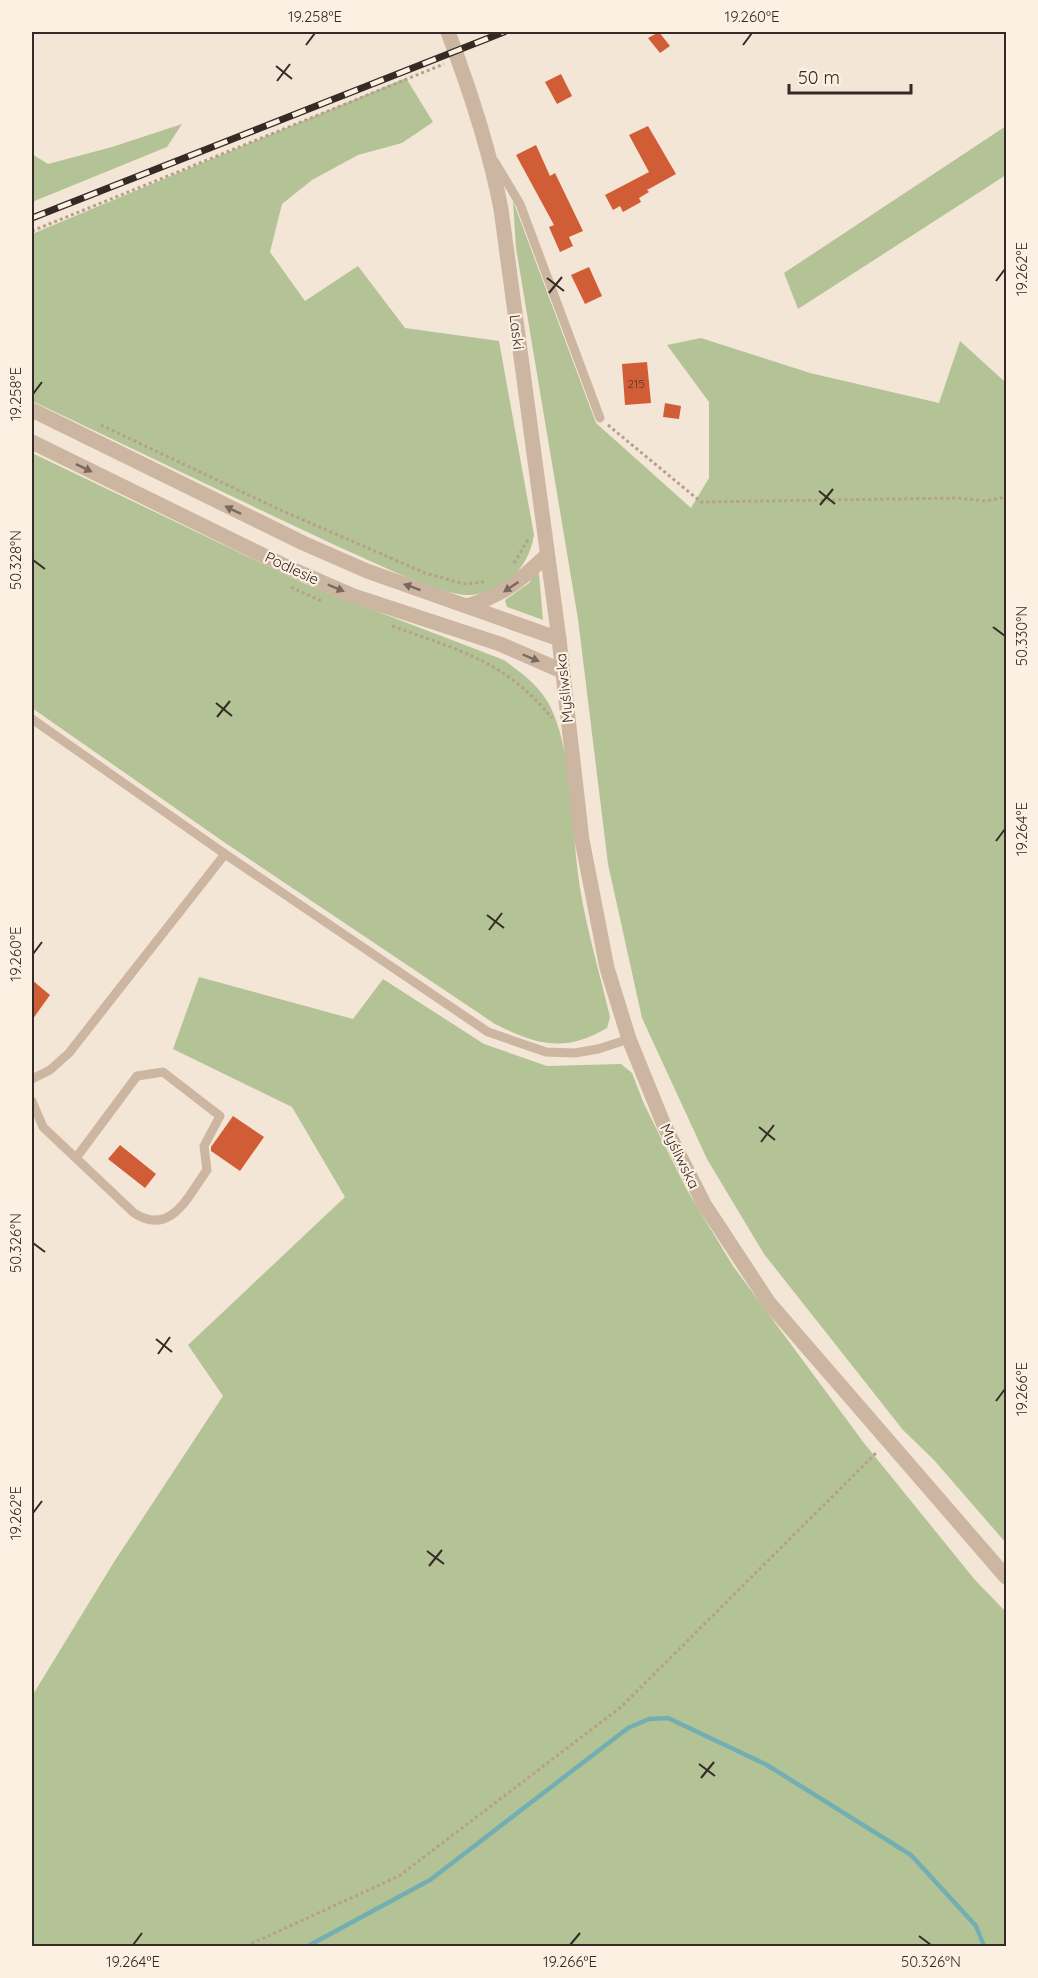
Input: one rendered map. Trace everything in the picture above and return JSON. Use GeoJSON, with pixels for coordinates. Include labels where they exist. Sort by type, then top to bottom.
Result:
{"type":"FeatureCollection","features":[{"type":"Feature","properties":{"kind":"street","name":"Laski"},"geometry":{"type":"LineString","coordinates":[[448,32],[474,99],[490,154],[501,209],[559,639]]}},
{"type":"Feature","properties":{"kind":"street","name":"Podlesie"},"geometry":{"type":"LineString","coordinates":[[32,410],[303,543],[367,571],[559,639]]}},
{"type":"Feature","properties":{"kind":"street","name":"Podlesie"},"geometry":{"type":"LineString","coordinates":[[32,442],[351,595],[500,644],[562,671]]}},
{"type":"Feature","properties":{"kind":"street"},"geometry":{"type":"LineString","coordinates":[[467,606],[501,594],[519,582],[547,555]]}},
{"type":"Feature","properties":{"kind":"street"},"geometry":{"type":"LineString","coordinates":[[500,644],[510,637],[512,631],[507,620]]}},
{"type":"Feature","properties":{"kind":"street","name":"Myśliwska"},"geometry":{"type":"LineString","coordinates":[[559,639],[591,892],[607,968],[630,1039],[664,1125],[704,1204],[769,1303],[1006,1577]]}},
{"type":"Feature","properties":{"kind":"lane"},"geometry":{"type":"LineString","coordinates":[[490,154],[520,204],[600,418]]}},
{"type":"Feature","properties":{"kind":"lane"},"geometry":{"type":"LineString","coordinates":[[32,718],[225,854],[488,1032],[546,1052],[587,1051],[630,1039]]}},
{"type":"Feature","properties":{"kind":"lane"},"geometry":{"type":"LineString","coordinates":[[32,1079],[50,1070],[69,1053],[225,854]]}},
{"type":"Feature","properties":{"kind":"lane"},"geometry":{"type":"LineString","coordinates":[[32,1101],[43,1127],[134,1213],[144,1220],[158,1222],[173,1215],[207,1170],[204,1146],[220,1116],[163,1072],[138,1076],[76,1158]]}},
{"type":"Feature","properties":{"kind":"path"},"geometry":{"type":"LineString","coordinates":[[32,231],[458,59]]}},
{"type":"Feature","properties":{"kind":"path"},"geometry":{"type":"LineString","coordinates":[[32,392],[42,397]]}},
{"type":"Feature","properties":{"kind":"path"},"geometry":{"type":"LineString","coordinates":[[600,418],[701,502],[958,498],[985,501],[1006,497]]}},
{"type":"Feature","properties":{"kind":"path"},"geometry":{"type":"LineString","coordinates":[[95,422],[276,508],[425,573],[465,584],[487,581]]}},
{"type":"Feature","properties":{"kind":"path"},"geometry":{"type":"LineString","coordinates":[[508,568],[522,553],[541,515]]}},
{"type":"Feature","properties":{"kind":"path"},"geometry":{"type":"LineString","coordinates":[[246,1947],[399,1876],[621,1707],[888,1441]]}},
{"type":"Feature","properties":{"kind":"green space"},"geometry":{"type":"Polygon","coordinates":[[[406,78],[433,122],[402,143],[358,155],[312,180],[282,204],[270,252],[305,301],[358,266],[405,328],[499,341],[534,535],[527,557],[513,576],[494,589],[471,595],[442,590],[386,568],[32,401],[32,234],[406,78]]]}},
{"type":"Feature","properties":{"kind":"green space"},"geometry":{"type":"Polygon","coordinates":[[[182,124],[167,147],[32,202],[32,154],[48,164],[112,147],[182,124]]]}},
{"type":"Feature","properties":{"kind":"green space"},"geometry":{"type":"Polygon","coordinates":[[[1006,126],[1006,175],[798,309],[784,273],[1006,126]]]}},
{"type":"Feature","properties":{"kind":"green space"},"geometry":{"type":"Polygon","coordinates":[[[513,201],[596,423],[691,508],[709,478],[709,402],[667,345],[701,338],[810,373],[939,403],[960,341],[1004,381],[1006,379],[1006,1543],[934,1460],[903,1430],[764,1254],[707,1159],[642,1018],[608,864],[578,619],[516,248],[513,201]]]}},
{"type":"Feature","properties":{"kind":"green space"},"geometry":{"type":"Polygon","coordinates":[[[32,453],[303,583],[504,660],[542,693],[551,708],[564,749],[580,888],[610,1017],[607,1028],[578,1041],[551,1043],[524,1037],[495,1024],[221,840],[32,708],[32,453]]]}},
{"type":"Feature","properties":{"kind":"green space"},"geometry":{"type":"Polygon","coordinates":[[[536,572],[539,574],[543,620],[507,607],[505,600],[529,583],[536,572]]]}},
{"type":"Feature","properties":{"kind":"green space"},"geometry":{"type":"Polygon","coordinates":[[[199,977],[353,1019],[383,979],[484,1044],[547,1066],[621,1064],[632,1073],[644,1104],[687,1190],[733,1266],[864,1443],[975,1580],[1006,1612],[1006,1943],[1003,1946],[32,1946],[32,1696],[114,1562],[223,1396],[188,1345],[345,1197],[292,1107],[173,1049],[199,977]]]}},
{"type":"Feature","properties":{"kind":"building"},"geometry":{"type":"Polygon","coordinates":[[[659,32],[670,46],[660,53],[648,38],[659,32]]]}},
{"type":"Feature","properties":{"kind":"building"},"geometry":{"type":"Polygon","coordinates":[[[561,74],[572,96],[557,104],[545,82],[561,74]]]}},
{"type":"Feature","properties":{"kind":"building"},"geometry":{"type":"Polygon","coordinates":[[[648,126],[676,174],[647,190],[649,192],[639,198],[641,202],[623,212],[620,206],[613,210],[605,195],[649,172],[629,135],[648,126]]]}},
{"type":"Feature","properties":{"kind":"building"},"geometry":{"type":"Polygon","coordinates":[[[536,145],[550,176],[555,173],[583,231],[569,237],[573,246],[560,252],[549,227],[554,225],[516,155],[536,145]]]}},
{"type":"Feature","properties":{"kind":"building"},"geometry":{"type":"Polygon","coordinates":[[[589,267],[602,296],[585,304],[571,275],[589,267]]]}},
{"type":"Feature","properties":{"kind":"building"},"geometry":{"type":"Polygon","coordinates":[[[647,362],[651,403],[625,405],[622,364],[647,362]]]}},
{"type":"Feature","properties":{"kind":"building"},"geometry":{"type":"Polygon","coordinates":[[[665,403],[681,406],[679,419],[663,417],[665,403]]]}},
{"type":"Feature","properties":{"kind":"building"},"geometry":{"type":"Polygon","coordinates":[[[32,980],[50,995],[32,1020],[32,980]]]}},
{"type":"Feature","properties":{"kind":"building"},"geometry":{"type":"Polygon","coordinates":[[[233,1116],[264,1137],[240,1171],[211,1151],[211,1147],[233,1116]]]}},
{"type":"Feature","properties":{"kind":"building"},"geometry":{"type":"Polygon","coordinates":[[[120,1145],[156,1174],[145,1188],[108,1159],[120,1145]]]}},
{"type":"Feature","properties":{"kind":"waterway"},"geometry":{"type":"LineString","coordinates":[[308,1946],[430,1880],[628,1728],[649,1719],[668,1718],[767,1765],[911,1855],[976,1926],[984,1946]]}},
{"type":"Feature","properties":{"kind":"railway"},"geometry":{"type":"LineString","coordinates":[[32,218],[504,32]]}}]}
